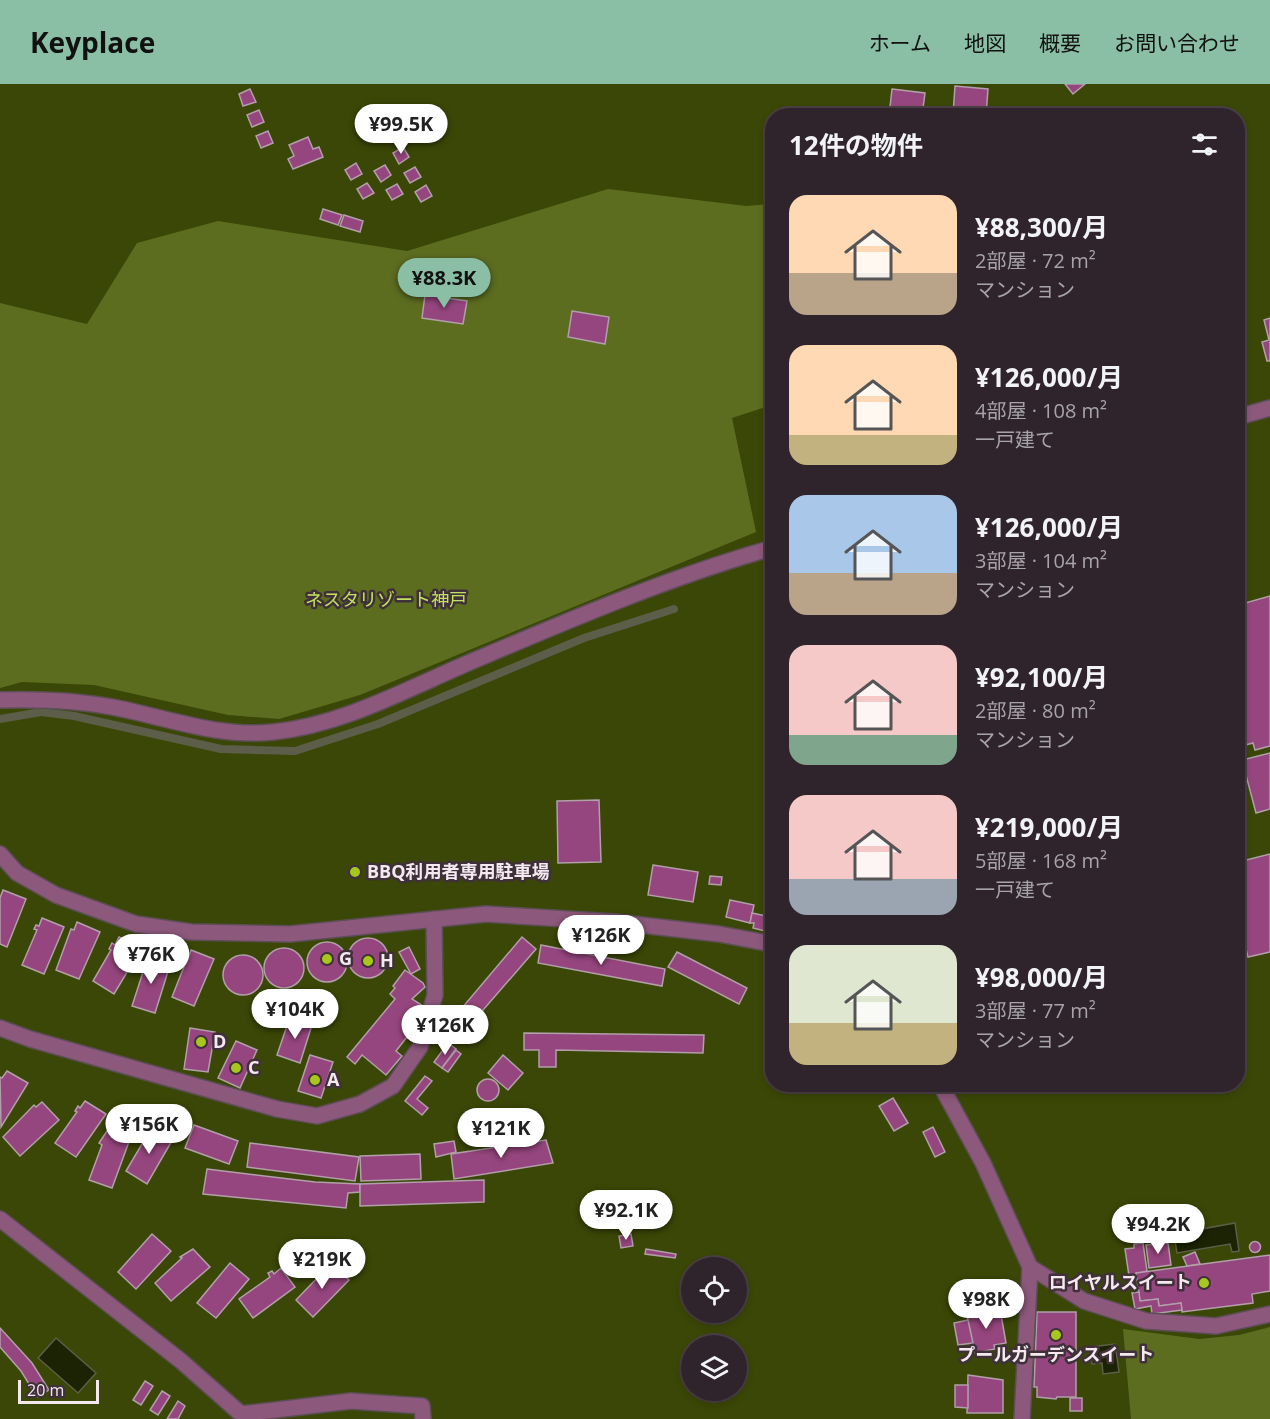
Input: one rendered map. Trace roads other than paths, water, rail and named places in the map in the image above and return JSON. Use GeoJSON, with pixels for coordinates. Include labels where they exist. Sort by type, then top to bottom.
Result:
{"type":"FeatureCollection","features":[{"type":"Feature","properties":{"kind":"lane"},"geometry":{"type":"LineString","coordinates":[[1245,415],[1270,408]]}},
{"type":"Feature","properties":{"kind":"lane"},"geometry":{"type":"LineString","coordinates":[[0,700],[67,700],[113,707],[227,732],[272,733],[316,724],[372,705],[468,663],[718,563],[765,550]]}},
{"type":"Feature","properties":{"kind":"lane"},"geometry":{"type":"LineString","coordinates":[[0,854],[16,873],[56,895],[136,924],[191,932],[290,934],[486,914],[538,915],[719,934],[765,943]]}},
{"type":"Feature","properties":{"kind":"lane"},"geometry":{"type":"LineString","coordinates":[[0,1028],[30,1039],[231,1097],[317,1116],[360,1104],[393,1086],[420,1047],[435,995],[434,919]]}},
{"type":"Feature","properties":{"kind":"lane"},"geometry":{"type":"LineString","coordinates":[[945,1092],[1030,1267],[1022,1419]]}},
{"type":"Feature","properties":{"kind":"lane"},"geometry":{"type":"LineString","coordinates":[[0,1219],[181,1361],[242,1414],[351,1401],[422,1406],[423,1419]]}},
{"type":"Feature","properties":{"kind":"lane"},"geometry":{"type":"LineString","coordinates":[[1030,1267],[1084,1301],[1146,1321],[1216,1326],[1270,1314]]}},
{"type":"Feature","properties":{"kind":"waterway"},"geometry":{"type":"LineString","coordinates":[[0,719],[41,712],[74,716],[221,749],[295,751],[378,724],[584,638],[674,609]]}},
{"type":"Feature","properties":{"kind":"place","name":"BBQ利用者専用駐車場"},"geometry":{"type":"Point","coordinates":[355,872]}},
{"type":"Feature","properties":{"kind":"place","name":"G"},"geometry":{"type":"Point","coordinates":[327,959]}},
{"type":"Feature","properties":{"kind":"place","name":"H"},"geometry":{"type":"Point","coordinates":[368,961]}},
{"type":"Feature","properties":{"kind":"place","name":"D"},"geometry":{"type":"Point","coordinates":[201,1042]}},
{"type":"Feature","properties":{"kind":"place","name":"C"},"geometry":{"type":"Point","coordinates":[236,1068]}},
{"type":"Feature","properties":{"kind":"place","name":"A"},"geometry":{"type":"Point","coordinates":[315,1080]}},
{"type":"Feature","properties":{"kind":"place","name":"ロイヤルスイート"},"geometry":{"type":"Point","coordinates":[1204,1283]}},
{"type":"Feature","properties":{"kind":"place","name":"プールガーデンスイート"},"geometry":{"type":"Point","coordinates":[1056,1335]}},
{"type":"Feature","properties":{"kind":"park label","name":"ネスタリゾート神戸"},"geometry":{"type":"Point","coordinates":[386,600]}}]}
